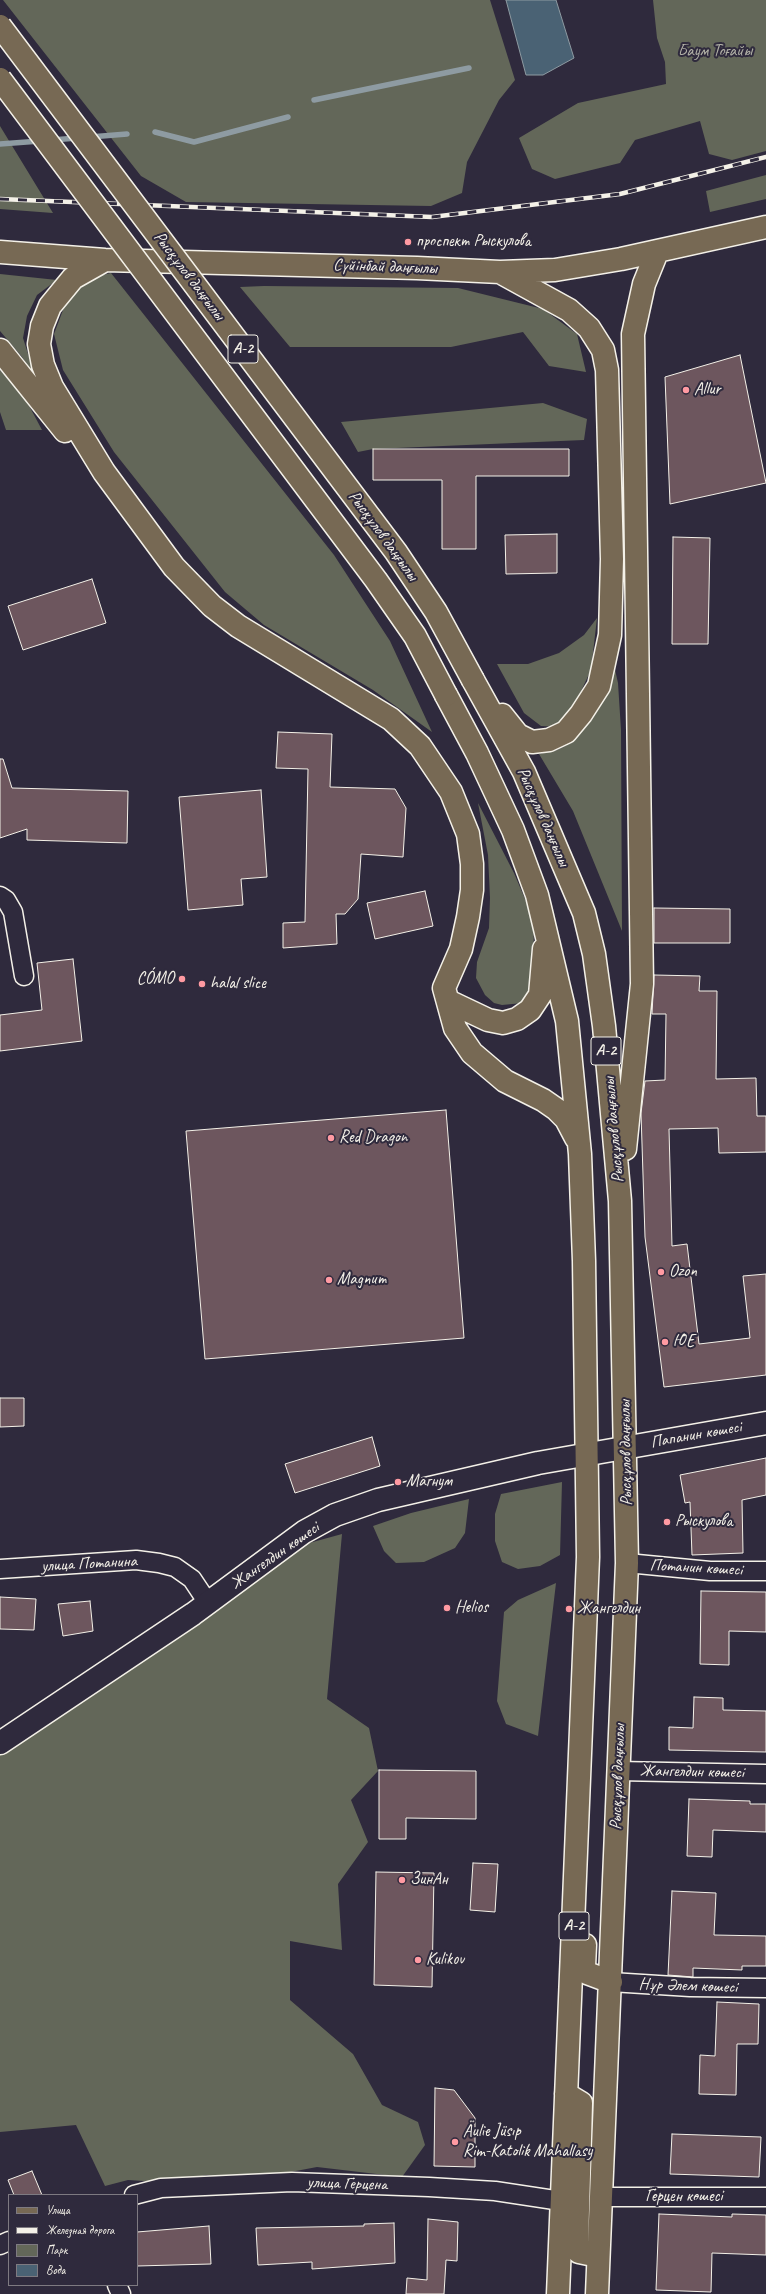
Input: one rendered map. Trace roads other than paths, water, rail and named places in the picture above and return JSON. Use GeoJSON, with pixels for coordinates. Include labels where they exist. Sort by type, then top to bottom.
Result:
{"type":"FeatureCollection","features":[{"type":"Feature","properties":{"kind":"main road","name":"Рысқұлов даңғылы"},"geometry":{"type":"LineString","coordinates":[[0,26],[396,552],[436,612],[524,772],[584,913],[594,954],[604,1026],[620,1202],[626,1448],[627,1563],[597,2294]]}},
{"type":"Feature","properties":{"kind":"main road","name":"Рысқұлов даңғылы"},"geometry":{"type":"LineString","coordinates":[[0,79],[376,580],[415,636],[513,830],[537,895],[545,926],[567,1020],[579,1143],[588,1454],[588,1557],[558,2294]]}},
{"type":"Feature","properties":{"kind":"main road","name":"Сүйінбай даңғылы"},"geometry":{"type":"LineString","coordinates":[[0,252],[105,260],[417,268],[500,272],[555,270],[657,252],[766,227]]}},
{"type":"Feature","properties":{"kind":"main road"},"geometry":{"type":"LineString","coordinates":[[620,1202],[642,984],[633,334],[644,284],[657,252]]}},
{"type":"Feature","properties":{"kind":"main road"},"geometry":{"type":"LineString","coordinates":[[105,260],[73,278],[50,306],[42,326],[39,344],[43,365],[52,387],[104,472],[174,567],[212,606],[238,626],[391,720],[420,746],[451,792],[468,834],[472,864],[472,883],[468,917],[461,949],[444,988],[455,1028],[472,1053],[505,1081],[543,1100],[556,1109],[566,1119],[579,1143]]}},
{"type":"Feature","properties":{"kind":"main road"},"geometry":{"type":"LineString","coordinates":[[473,680],[518,735],[532,742],[549,740],[566,732],[581,714],[598,686],[610,635],[611,496],[607,370],[603,350],[589,328],[569,310],[500,272]]}},
{"type":"Feature","properties":{"kind":"main road"},"geometry":{"type":"LineString","coordinates":[[0,350],[73,440],[104,472]]}},
{"type":"Feature","properties":{"kind":"main road"},"geometry":{"type":"LineString","coordinates":[[611,496],[636,496]]}},
{"type":"Feature","properties":{"kind":"main road"},"geometry":{"type":"LineString","coordinates":[[448,1001],[488,1020],[503,1023],[517,1019],[530,1010],[540,995],[545,926]]}},
{"type":"Feature","properties":{"kind":"main road","name":"Папанин көшесі"},"geometry":{"type":"LineString","coordinates":[[588,1454],[766,1423]]}},
{"type":"Feature","properties":{"kind":"main road","name":"Жангелдин көшесі"},"geometry":{"type":"LineString","coordinates":[[0,1743],[208,1603],[304,1532],[335,1515],[378,1500],[538,1463],[588,1454]]}},
{"type":"Feature","properties":{"kind":"main road"},"geometry":{"type":"LineString","coordinates":[[578,1815],[588,1822],[584,1967],[587,1973],[611,1982]]}},
{"type":"Feature","properties":{"kind":"main road"},"geometry":{"type":"LineString","coordinates":[[566,2094],[581,2103],[577,2246],[579,2252],[598,2256]]}},
{"type":"Feature","properties":{"kind":"street"},"geometry":{"type":"LineString","coordinates":[[0,896],[6,900],[13,912],[24,976]]}},
{"type":"Feature","properties":{"kind":"street","name":"улица Потанина"},"geometry":{"type":"LineString","coordinates":[[0,1569],[136,1560],[159,1563],[175,1567],[192,1579],[208,1603]]}},
{"type":"Feature","properties":{"kind":"street","name":"Потанин көшесі"},"geometry":{"type":"LineString","coordinates":[[627,1563],[710,1572],[766,1571]]}},
{"type":"Feature","properties":{"kind":"street","name":"Жангелдин көшесі"},"geometry":{"type":"LineString","coordinates":[[618,1772],[766,1774]]}},
{"type":"Feature","properties":{"kind":"street","name":"Нұр Әлем көшесі"},"geometry":{"type":"LineString","coordinates":[[611,1982],[690,1987],[766,1988]]}},
{"type":"Feature","properties":{"kind":"street","name":"улица Герцена"},"geometry":{"type":"LineString","coordinates":[[138,2194],[161,2188],[292,2182],[495,2191],[561,2201]]}},
{"type":"Feature","properties":{"kind":"street","name":"Герцен көшесі"},"geometry":{"type":"LineString","coordinates":[[601,2197],[766,2197]]}},
{"type":"Feature","properties":{"kind":"water"},"geometry":{"type":"Polygon","coordinates":[[[506,0],[556,0],[574,58],[543,75],[526,75],[506,0]]]}},
{"type":"Feature","properties":{"kind":"waterway"},"geometry":{"type":"LineString","coordinates":[[314,100],[469,68]]}},
{"type":"Feature","properties":{"kind":"waterway"},"geometry":{"type":"LineString","coordinates":[[155,132],[194,142],[288,117]]}},
{"type":"Feature","properties":{"kind":"waterway"},"geometry":{"type":"LineString","coordinates":[[90,137],[127,134]]}},
{"type":"Feature","properties":{"kind":"waterway"},"geometry":{"type":"LineString","coordinates":[[52,140],[77,138]]}},
{"type":"Feature","properties":{"kind":"waterway"},"geometry":{"type":"LineString","coordinates":[[0,144],[40,141]]}},
{"type":"Feature","properties":{"kind":"railway"},"geometry":{"type":"LineString","coordinates":[[0,199],[432,217],[620,194],[766,157]]}},
{"type":"Feature","properties":{"kind":"place","name":"проспект Рыскулова"},"geometry":{"type":"Point","coordinates":[408,242]}},
{"type":"Feature","properties":{"kind":"place","name":"Allur"},"geometry":{"type":"Point","coordinates":[686,390]}},
{"type":"Feature","properties":{"kind":"place","name":"CÓMO"},"geometry":{"type":"Point","coordinates":[182,979]}},
{"type":"Feature","properties":{"kind":"place","name":"halal slice"},"geometry":{"type":"Point","coordinates":[202,984]}},
{"type":"Feature","properties":{"kind":"place","name":"Red Dragon"},"geometry":{"type":"Point","coordinates":[331,1138]}},
{"type":"Feature","properties":{"kind":"place","name":"Ozon"},"geometry":{"type":"Point","coordinates":[661,1272]}},
{"type":"Feature","properties":{"kind":"place","name":"Magnum"},"geometry":{"type":"Point","coordinates":[329,1280]}},
{"type":"Feature","properties":{"kind":"place","name":"ЮЕ"},"geometry":{"type":"Point","coordinates":[665,1342]}},
{"type":"Feature","properties":{"kind":"place","name":"Магнум"},"geometry":{"type":"Point","coordinates":[398,1482]}},
{"type":"Feature","properties":{"kind":"place","name":"Рыскулова"},"geometry":{"type":"Point","coordinates":[667,1522]}},
{"type":"Feature","properties":{"kind":"place","name":"Helios"},"geometry":{"type":"Point","coordinates":[447,1608]}},
{"type":"Feature","properties":{"kind":"place","name":"Жангелдин"},"geometry":{"type":"Point","coordinates":[569,1609]}},
{"type":"Feature","properties":{"kind":"place","name":"ЗинАн"},"geometry":{"type":"Point","coordinates":[402,1880]}},
{"type":"Feature","properties":{"kind":"place","name":"Kulikov"},"geometry":{"type":"Point","coordinates":[418,1960]}},
{"type":"Feature","properties":{"kind":"place","name":"Äulie Jüsıp Rim-Katolik Mahallasy"},"geometry":{"type":"Point","coordinates":[455,2142]}},
{"type":"Feature","properties":{"kind":"park label","name":"Баум Тоғайы"},"geometry":{"type":"Point","coordinates":[715,52]}}]}
